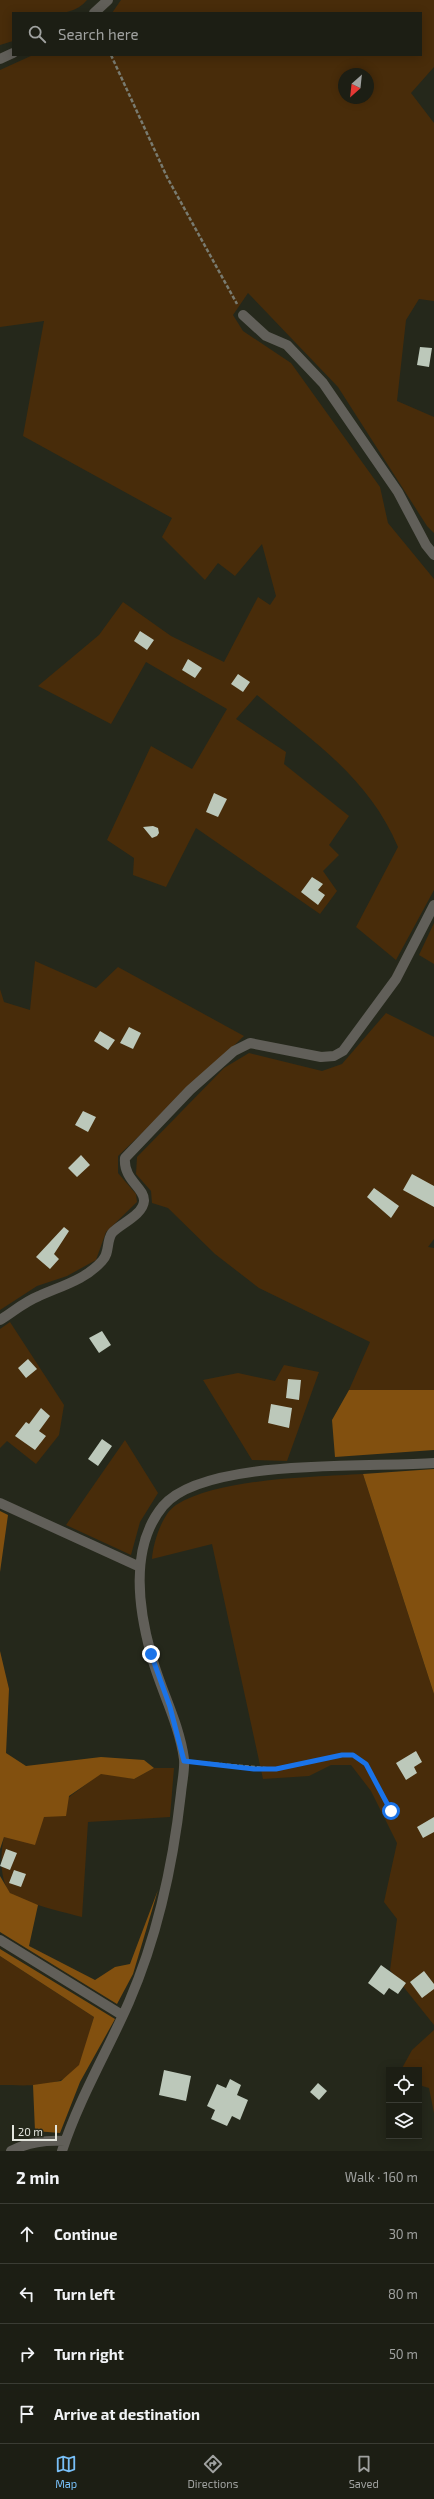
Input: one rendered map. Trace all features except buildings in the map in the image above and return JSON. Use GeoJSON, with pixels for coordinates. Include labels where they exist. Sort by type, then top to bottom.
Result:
{"type":"FeatureCollection","features":[{"type":"Feature","properties":{"kind":"street"},"geometry":{"type":"LineString","coordinates":[[95,12],[108,0]]}},
{"type":"Feature","properties":{"kind":"street"},"geometry":{"type":"LineString","coordinates":[[0,59],[12,53]]}},
{"type":"Feature","properties":{"kind":"street"},"geometry":{"type":"LineString","coordinates":[[244,315],[266,336],[287,345],[323,383],[398,492],[426,545],[434,555]]}},
{"type":"Feature","properties":{"kind":"street"},"geometry":{"type":"LineString","coordinates":[[0,1320],[22,1305],[79,1279],[104,1260],[112,1234],[138,1211],[144,1201],[142,1195],[128,1177],[124,1158],[190,1090],[234,1051],[250,1043],[321,1057],[334,1056],[343,1051],[396,979],[434,905]]}},
{"type":"Feature","properties":{"kind":"street"},"geometry":{"type":"LineString","coordinates":[[11,2151],[24,2145],[47,2140],[63,2146],[89,2082],[122,2015],[153,1939],[168,1884],[184,1761],[170,1707],[151,1654],[141,1602],[140,1567],[146,1537],[164,1504],[185,1491],[216,1477],[264,1470],[434,1463]]}},
{"type":"Feature","properties":{"kind":"street"},"geometry":{"type":"LineString","coordinates":[[0,1504],[140,1567]]}},
{"type":"Feature","properties":{"kind":"street"},"geometry":{"type":"LineString","coordinates":[[0,1940],[122,2015]]}},
{"type":"Feature","properties":{"kind":"path"},"geometry":{"type":"LineString","coordinates":[[112,56],[167,177],[244,315]]}},
{"type":"Feature","properties":{"kind":"path"},"geometry":{"type":"LineString","coordinates":[[184,1761],[254,1769],[276,1769],[342,1755],[353,1755],[366,1764],[391,1811]]}},
{"type":"Feature","properties":{"kind":"shaded area"},"geometry":{"type":"Polygon","coordinates":[[[0,0],[87,0],[80,6],[66,12],[12,12],[12,41],[0,45],[0,0]]]}},
{"type":"Feature","properties":{"kind":"shaded area"},"geometry":{"type":"Polygon","coordinates":[[[121,0],[434,0],[434,67],[411,93],[434,123],[434,301],[419,299],[406,320],[397,401],[434,417],[434,533],[427,526],[338,387],[248,293],[233,315],[243,331],[291,363],[380,487],[388,523],[434,579],[434,890],[396,960],[356,927],[398,847],[386,823],[372,801],[338,762],[257,695],[236,719],[286,752],[284,764],[349,816],[329,845],[339,855],[323,871],[337,891],[320,914],[196,828],[166,887],[133,875],[134,858],[107,840],[151,746],[192,769],[227,709],[146,662],[111,724],[38,686],[99,635],[123,602],[171,636],[224,662],[258,597],[270,605],[276,596],[262,544],[235,576],[218,563],[205,580],[162,537],[172,518],[23,436],[44,321],[0,327],[0,70],[31,56],[422,56],[422,12],[113,12],[121,0]]]}},
{"type":"Feature","properties":{"kind":"shaded area"},"geometry":{"type":"Polygon","coordinates":[[[434,923],[434,964],[419,955],[434,923]]]}},
{"type":"Feature","properties":{"kind":"shaded area"},"geometry":{"type":"Polygon","coordinates":[[[35,961],[96,988],[118,967],[244,1036],[118,1156],[118,1173],[136,1194],[137,1202],[106,1232],[96,1260],[67,1276],[37,1286],[0,1310],[0,989],[4,1002],[30,1010],[35,961]]]}},
{"type":"Feature","properties":{"kind":"shaded area"},"geometry":{"type":"Polygon","coordinates":[[[386,1013],[434,1037],[434,1239],[428,1247],[434,1248],[434,1390],[349,1390],[370,1342],[259,1288],[215,1254],[168,1208],[152,1203],[151,1191],[136,1174],[137,1157],[224,1068],[249,1053],[322,1071],[342,1064],[386,1013]]]}},
{"type":"Feature","properties":{"kind":"shaded area"},"geometry":{"type":"Polygon","coordinates":[[[10,1322],[64,1405],[59,1435],[36,1464],[7,1441],[0,1448],[0,1329],[10,1322]]]}},
{"type":"Feature","properties":{"kind":"shaded area"},"geometry":{"type":"Polygon","coordinates":[[[284,1365],[319,1372],[287,1461],[252,1460],[203,1380],[238,1373],[275,1381],[284,1365]]]}},
{"type":"Feature","properties":{"kind":"shaded area"},"geometry":{"type":"Polygon","coordinates":[[[349,1390],[434,1390],[434,1450],[335,1457],[332,1420],[349,1390]]]}},
{"type":"Feature","properties":{"kind":"shaded area"},"geometry":{"type":"Polygon","coordinates":[[[125,1440],[158,1493],[140,1522],[131,1555],[66,1525],[125,1440]]]}},
{"type":"Feature","properties":{"kind":"shaded area"},"geometry":{"type":"Polygon","coordinates":[[[434,1469],[434,1694],[363,1474],[434,1469]]]}},
{"type":"Feature","properties":{"kind":"shaded area"},"geometry":{"type":"Polygon","coordinates":[[[363,1474],[434,1694],[434,2025],[390,1970],[397,1919],[384,1902],[397,1843],[371,1791],[351,1765],[331,1765],[309,1776],[263,1779],[212,1544],[152,1559],[156,1537],[166,1515],[176,1505],[195,1496],[217,1489],[267,1480],[363,1474]]]}},
{"type":"Feature","properties":{"kind":"shaded area"},"geometry":{"type":"Polygon","coordinates":[[[0,1511],[8,1515],[0,1572],[0,1511]]]}},
{"type":"Feature","properties":{"kind":"shaded area"},"geometry":{"type":"Polygon","coordinates":[[[0,1651],[9,1689],[6,1753],[26,1766],[101,1757],[144,1760],[154,1768],[134,1779],[101,1774],[69,1796],[66,1816],[44,1817],[35,1845],[4,1837],[0,1849],[0,1651]]]}},
{"type":"Feature","properties":{"kind":"shaded area"},"geometry":{"type":"Polygon","coordinates":[[[154,1768],[174,1768],[170,1817],[88,1822],[82,1917],[23,1900],[9,1892],[2,1873],[2,1851],[4,1837],[44,1816],[101,1773],[134,1779],[154,1768]]]}},
{"type":"Feature","properties":{"kind":"shaded area"},"geometry":{"type":"Polygon","coordinates":[[[0,1876],[10,1893],[38,1905],[29,1946],[95,1980],[115,1967],[130,1964],[158,1890],[133,1974],[117,2004],[0,1932],[0,1876]]]}},
{"type":"Feature","properties":{"kind":"shaded area"},"geometry":{"type":"Polygon","coordinates":[[[0,1949],[115,2019],[80,2082],[60,2133],[35,2131],[33,2085],[61,2081],[79,2065],[94,2017],[0,1956],[0,1949]]]}},
{"type":"Feature","properties":{"kind":"shaded area"},"geometry":{"type":"Polygon","coordinates":[[[0,1956],[94,2017],[80,2064],[65,2078],[44,2084],[0,2085],[0,1956]]]}},
{"type":"Feature","properties":{"kind":"shaded area"},"geometry":{"type":"Polygon","coordinates":[[[434,2030],[434,2113],[429,2088],[422,2086],[422,2067],[403,2067],[412,2050],[434,2030]]]}},
{"type":"Feature","properties":{"kind":"route"},"geometry":{"type":"LineString","coordinates":[[151,1654],[170,1707],[184,1761],[254,1769],[276,1769],[299,1766],[342,1755],[353,1755],[360,1758],[366,1764],[391,1811]]}}]}
